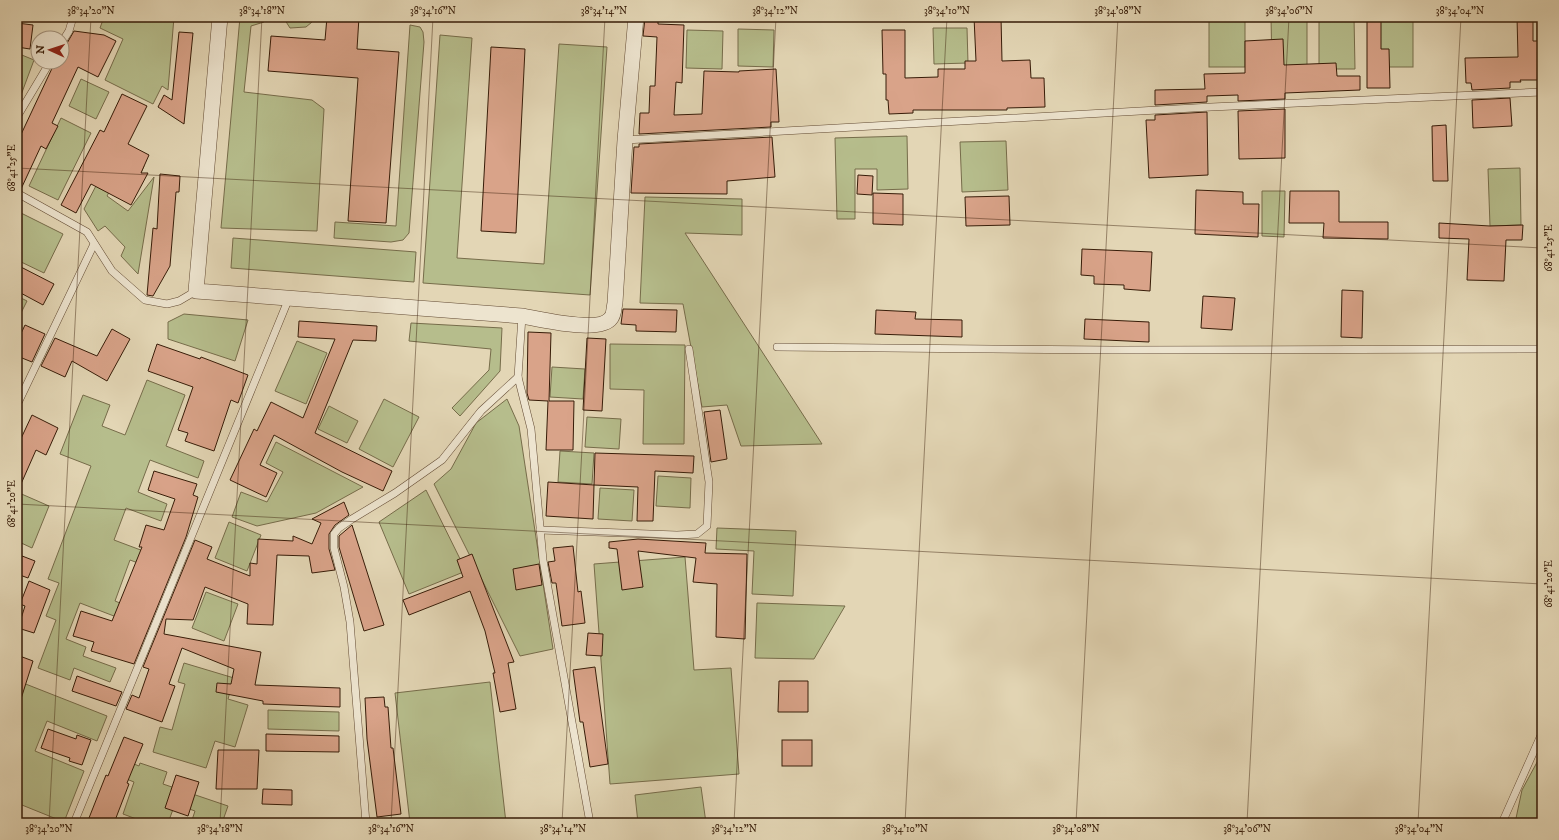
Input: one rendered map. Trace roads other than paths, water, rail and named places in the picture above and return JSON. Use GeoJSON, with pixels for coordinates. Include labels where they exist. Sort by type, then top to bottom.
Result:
{"type":"FeatureCollection","features":[{"type":"Feature","properties":{"kind":"street"},"geometry":{"type":"LineString","coordinates":[[220,17],[196,291],[522,316],[563,324],[586,325],[604,323],[611,318],[615,303],[625,140],[636,17]]}},
{"type":"Feature","properties":{"kind":"lane"},"geometry":{"type":"LineString","coordinates":[[69,30],[73,17]]}},
{"type":"Feature","properties":{"kind":"lane"},"geometry":{"type":"LineString","coordinates":[[17,117],[45,70]]}},
{"type":"Feature","properties":{"kind":"lane"},"geometry":{"type":"LineString","coordinates":[[625,140],[1195,108],[1542,92]]}},
{"type":"Feature","properties":{"kind":"lane"},"geometry":{"type":"LineString","coordinates":[[17,193],[87,232],[112,270],[145,300],[167,304],[179,301],[196,291]]}},
{"type":"Feature","properties":{"kind":"lane"},"geometry":{"type":"LineString","coordinates":[[17,405],[94,244]]}},
{"type":"Feature","properties":{"kind":"lane"},"geometry":{"type":"LineString","coordinates":[[74,823],[290,298]]}},
{"type":"Feature","properties":{"kind":"lane"},"geometry":{"type":"LineString","coordinates":[[522,316],[518,377],[531,429],[543,560],[590,823]]}},
{"type":"Feature","properties":{"kind":"lane"},"geometry":{"type":"LineString","coordinates":[[777,347],[1112,350],[1542,349]]}},
{"type":"Feature","properties":{"kind":"lane"},"geometry":{"type":"LineString","coordinates":[[540,530],[677,535],[697,534],[708,526],[709,482],[689,349]]}},
{"type":"Feature","properties":{"kind":"lane"},"geometry":{"type":"LineString","coordinates":[[366,823],[350,622],[344,587],[334,548],[334,534],[339,528],[352,519],[395,493],[442,460],[481,411],[518,377]]}},
{"type":"Feature","properties":{"kind":"lane"},"geometry":{"type":"LineString","coordinates":[[1502,823],[1542,733]]}}]}
